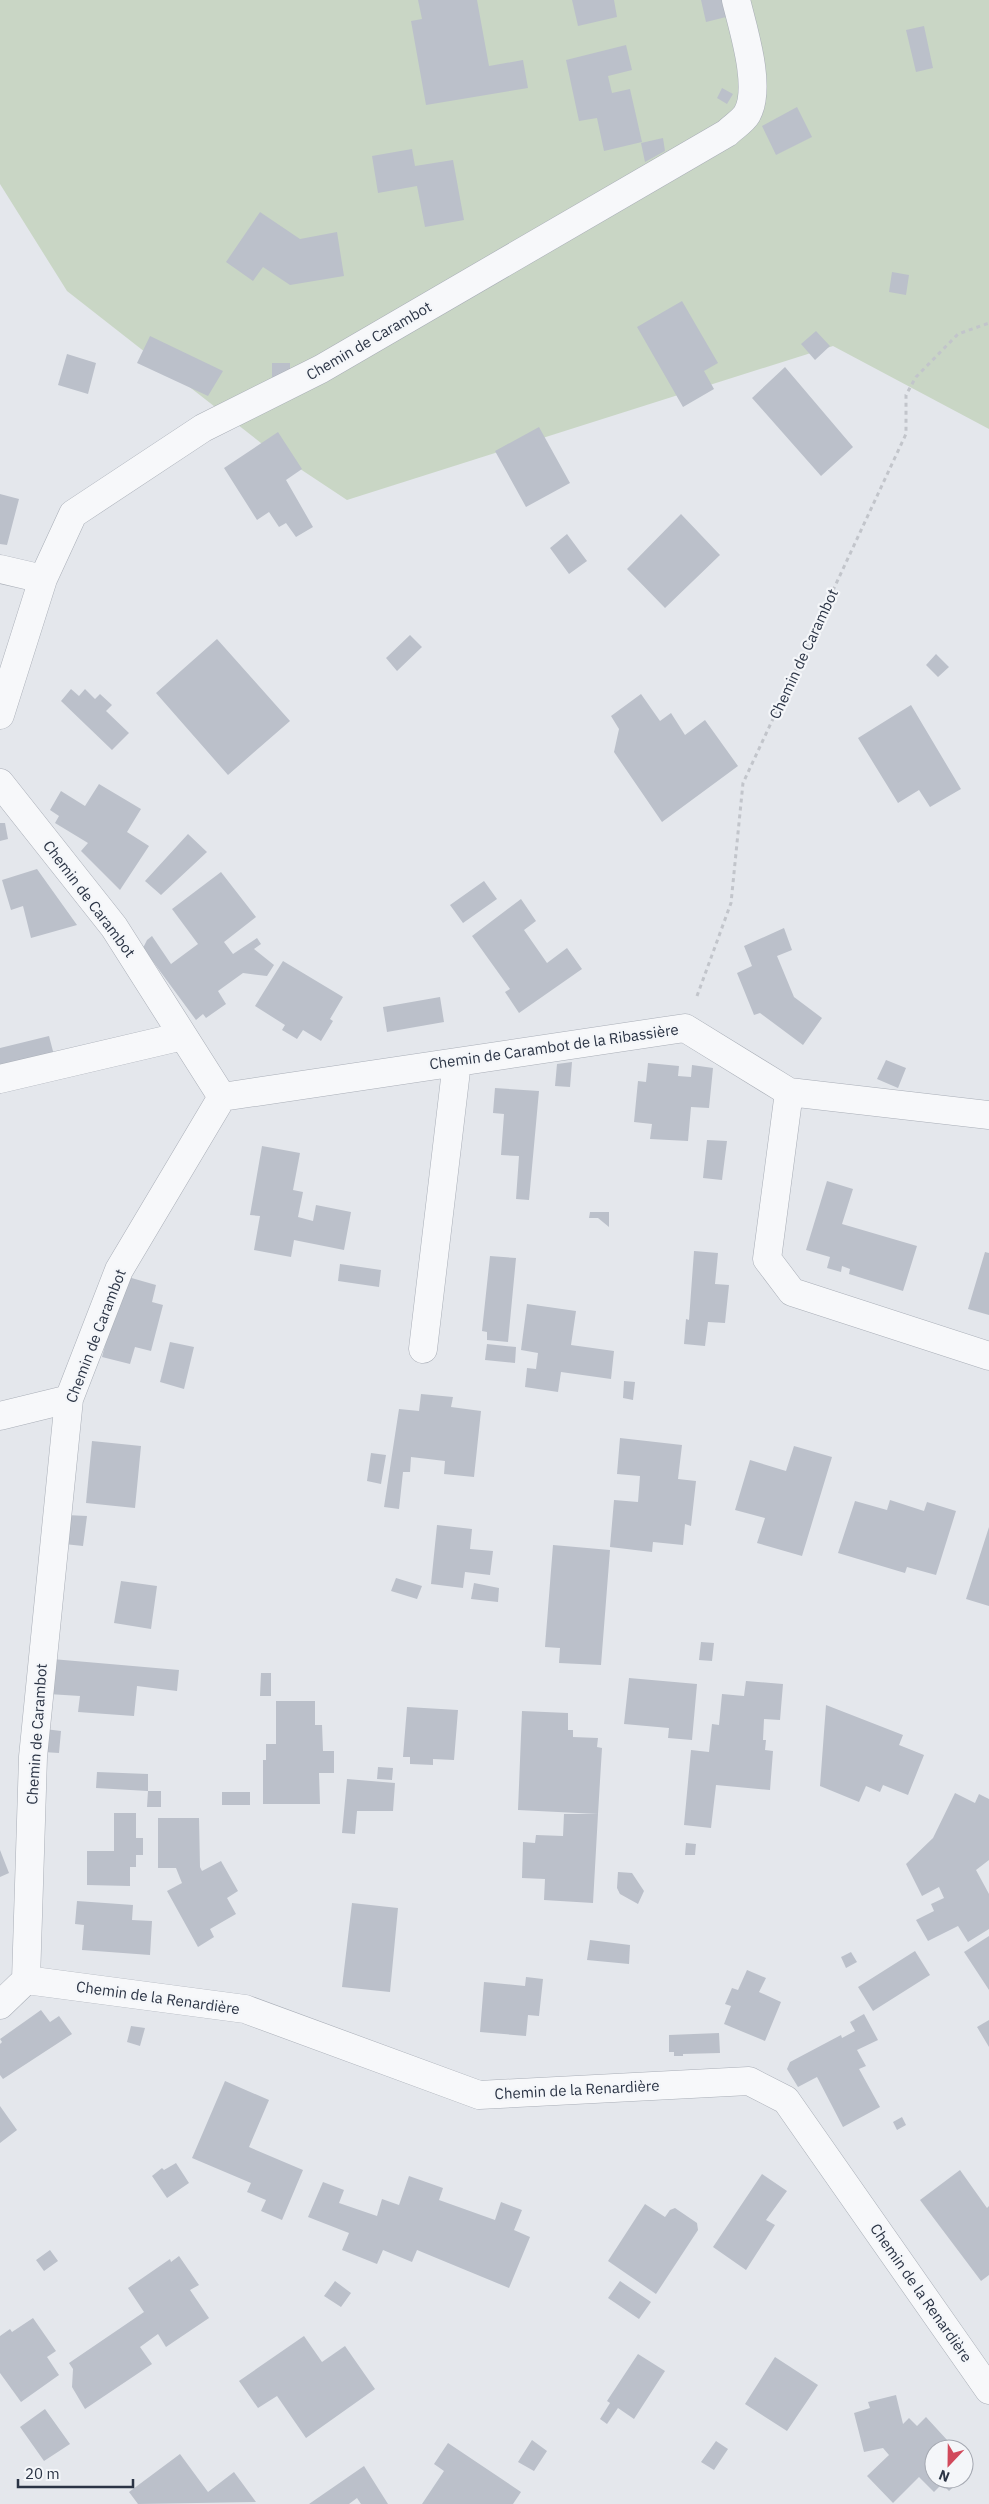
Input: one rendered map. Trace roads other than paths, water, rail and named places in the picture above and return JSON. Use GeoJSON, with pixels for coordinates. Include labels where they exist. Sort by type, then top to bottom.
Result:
{"type":"FeatureCollection","features":[{"type":"Feature","properties":{"kind":"street","name":"Chemin de Carambot"},"geometry":{"type":"LineString","coordinates":[[0,715],[43,579],[74,514],[203,428],[321,369],[727,133],[747,114],[752,93],[751,65],[736,0]]}},
{"type":"Feature","properties":{"kind":"street"},"geometry":{"type":"LineString","coordinates":[[0,569],[43,579]]}},
{"type":"Feature","properties":{"kind":"street","name":"Chemin de Carambot"},"geometry":{"type":"LineString","coordinates":[[0,783],[114,927],[222,1097],[119,1270],[69,1399],[33,1758],[26,1980]]}},
{"type":"Feature","properties":{"kind":"street","name":"Chemin de Carambot de la Ribassière"},"geometry":{"type":"LineString","coordinates":[[222,1097],[686,1028],[790,1092],[989,1115]]}},
{"type":"Feature","properties":{"kind":"street"},"geometry":{"type":"LineString","coordinates":[[0,1079],[183,1036]]}},
{"type":"Feature","properties":{"kind":"street"},"geometry":{"type":"LineString","coordinates":[[423,1349],[457,1062]]}},
{"type":"Feature","properties":{"kind":"street"},"geometry":{"type":"LineString","coordinates":[[790,1092],[767,1259],[792,1292],[989,1356]]}},
{"type":"Feature","properties":{"kind":"street"},"geometry":{"type":"LineString","coordinates":[[0,1416],[69,1399]]}},
{"type":"Feature","properties":{"kind":"street"},"geometry":{"type":"LineString","coordinates":[[0,2005],[26,1980]]}},
{"type":"Feature","properties":{"kind":"street","name":"Chemin de la Renardière"},"geometry":{"type":"LineString","coordinates":[[26,1980],[245,2009],[479,2095],[749,2081],[786,2100],[989,2390]]}}]}
